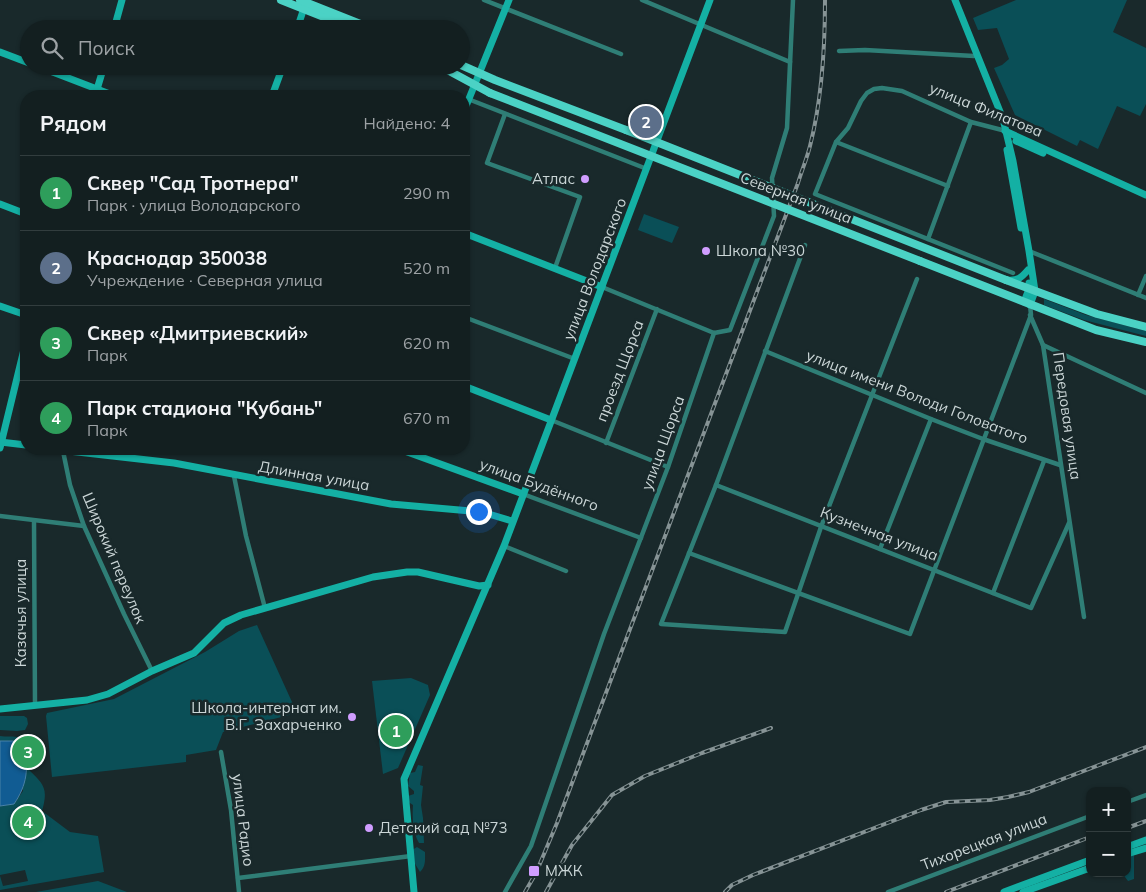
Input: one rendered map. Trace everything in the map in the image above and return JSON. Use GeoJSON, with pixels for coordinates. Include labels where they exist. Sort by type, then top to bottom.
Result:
{"type":"FeatureCollection","features":[{"type":"Feature","properties":{"kind":"main road"},"geometry":{"type":"LineString","coordinates":[[282,0],[304,3],[349,20]]}},
{"type":"Feature","properties":{"kind":"main road"},"geometry":{"type":"LineString","coordinates":[[304,3],[337,20]]}},
{"type":"Feature","properties":{"kind":"main road","name":"Северная улица"},"geometry":{"type":"LineString","coordinates":[[470,69],[1032,290],[1097,314],[1146,327]]}},
{"type":"Feature","properties":{"kind":"main road","name":"Северная улица"},"geometry":{"type":"LineString","coordinates":[[456,75],[490,93],[1096,330],[1146,342]]}},
{"type":"Feature","properties":{"kind":"street"},"geometry":{"type":"LineString","coordinates":[[116,20],[122,0]]}},
{"type":"Feature","properties":{"kind":"street"},"geometry":{"type":"LineString","coordinates":[[484,0],[621,54]]}},
{"type":"Feature","properties":{"kind":"street"},"geometry":{"type":"LineString","coordinates":[[470,94],[509,0]]}},
{"type":"Feature","properties":{"kind":"street"},"geometry":{"type":"LineString","coordinates":[[642,0],[790,62]]}},
{"type":"Feature","properties":{"kind":"street","name":"улица Володарского"},"geometry":{"type":"LineString","coordinates":[[414,892],[404,778],[504,546],[710,0]]}},
{"type":"Feature","properties":{"kind":"street"},"geometry":{"type":"LineString","coordinates":[[470,235],[714,333],[730,330],[774,216],[772,178],[787,128],[793,0]]}},
{"type":"Feature","properties":{"kind":"street"},"geometry":{"type":"LineString","coordinates":[[954,0],[1005,134],[1032,290]]}},
{"type":"Feature","properties":{"kind":"street"},"geometry":{"type":"LineString","coordinates":[[954,0],[1011,149],[1029,251],[1032,290],[1027,303]]}},
{"type":"Feature","properties":{"kind":"street"},"geometry":{"type":"LineString","coordinates":[[299,20],[304,3]]}},
{"type":"Feature","properties":{"kind":"street"},"geometry":{"type":"LineString","coordinates":[[839,51],[865,50],[974,56]]}},
{"type":"Feature","properties":{"kind":"street"},"geometry":{"type":"LineString","coordinates":[[0,52],[20,60]]}},
{"type":"Feature","properties":{"kind":"street"},"geometry":{"type":"LineString","coordinates":[[57,75],[89,90]]}},
{"type":"Feature","properties":{"kind":"street"},"geometry":{"type":"LineString","coordinates":[[97,90],[101,75]]}},
{"type":"Feature","properties":{"kind":"street"},"geometry":{"type":"LineString","coordinates":[[274,90],[280,75]]}},
{"type":"Feature","properties":{"kind":"street","name":"улица Филатова"},"geometry":{"type":"LineString","coordinates":[[836,142],[848,128],[867,93],[874,89],[882,88],[902,91],[1146,196]]}},
{"type":"Feature","properties":{"kind":"street"},"geometry":{"type":"LineString","coordinates":[[470,101],[647,169]]}},
{"type":"Feature","properties":{"kind":"street"},"geometry":{"type":"LineString","coordinates":[[505,114],[487,163],[580,197],[555,268]]}},
{"type":"Feature","properties":{"kind":"street"},"geometry":{"type":"LineString","coordinates":[[928,239],[971,122]]}},
{"type":"Feature","properties":{"kind":"street"},"geometry":{"type":"LineString","coordinates":[[1005,134],[1146,200]]}},
{"type":"Feature","properties":{"kind":"street"},"geometry":{"type":"LineString","coordinates":[[948,186],[836,142],[815,194],[1012,273]]}},
{"type":"Feature","properties":{"kind":"street"},"geometry":{"type":"LineString","coordinates":[[1011,149],[1014,144],[1021,143]]}},
{"type":"Feature","properties":{"kind":"street"},"geometry":{"type":"LineString","coordinates":[[0,204],[20,212]]}},
{"type":"Feature","properties":{"kind":"street"},"geometry":{"type":"LineString","coordinates":[[805,245],[716,484],[660,624],[785,632],[822,527],[917,278]]}},
{"type":"Feature","properties":{"kind":"street"},"geometry":{"type":"LineString","coordinates":[[1029,251],[1146,298]]}},
{"type":"Feature","properties":{"kind":"street"},"geometry":{"type":"LineString","coordinates":[[1006,280],[1019,279],[1028,270]]}},
{"type":"Feature","properties":{"kind":"street"},"geometry":{"type":"LineString","coordinates":[[1138,295],[1146,276]]}},
{"type":"Feature","properties":{"kind":"street","name":"Передовая улица"},"geometry":{"type":"LineString","coordinates":[[1027,303],[1030,315],[1044,345],[1060,465],[1084,618]]}},
{"type":"Feature","properties":{"kind":"street"},"geometry":{"type":"LineString","coordinates":[[0,306],[20,314]]}},
{"type":"Feature","properties":{"kind":"street","name":"проезд Щорса"},"geometry":{"type":"LineString","coordinates":[[606,443],[657,309]]}},
{"type":"Feature","properties":{"kind":"street"},"geometry":{"type":"LineString","coordinates":[[689,553],[910,634],[1030,315]]}},
{"type":"Feature","properties":{"kind":"street"},"geometry":{"type":"LineString","coordinates":[[470,319],[576,359]]}},
{"type":"Feature","properties":{"kind":"street","name":"улица Щорса"},"geometry":{"type":"LineString","coordinates":[[505,892],[531,846],[604,634],[668,468],[714,333]]}},
{"type":"Feature","properties":{"kind":"street"},"geometry":{"type":"LineString","coordinates":[[1044,345],[1146,394]]}},
{"type":"Feature","properties":{"kind":"street","name":"улица имени Володи Головатого"},"geometry":{"type":"LineString","coordinates":[[765,351],[931,420],[1060,465]]}},
{"type":"Feature","properties":{"kind":"street"},"geometry":{"type":"LineString","coordinates":[[20,365],[0,444],[20,445]]}},
{"type":"Feature","properties":{"kind":"street"},"geometry":{"type":"LineString","coordinates":[[470,388],[668,468]]}},
{"type":"Feature","properties":{"kind":"street"},"geometry":{"type":"LineString","coordinates":[[880,549],[931,420]]}},
{"type":"Feature","properties":{"kind":"street","name":"Широкий переулок"},"geometry":{"type":"LineString","coordinates":[[65,455],[70,485],[84,526],[152,671]]}},
{"type":"Feature","properties":{"kind":"street","name":"Длинная улица"},"geometry":{"type":"LineString","coordinates":[[108,455],[144,459],[391,504],[482,512],[512,521]]}},
{"type":"Feature","properties":{"kind":"street","name":"улица Будённого"},"geometry":{"type":"LineString","coordinates":[[415,455],[641,538]]}},
{"type":"Feature","properties":{"kind":"street"},"geometry":{"type":"LineString","coordinates":[[993,593],[1044,461]]}},
{"type":"Feature","properties":{"kind":"street"},"geometry":{"type":"LineString","coordinates":[[234,476],[246,536],[265,608]]}},
{"type":"Feature","properties":{"kind":"street","name":"Кузнечная улица"},"geometry":{"type":"LineString","coordinates":[[716,484],[1031,608],[1069,523]]}},
{"type":"Feature","properties":{"kind":"street"},"geometry":{"type":"LineString","coordinates":[[0,516],[84,526]]}},
{"type":"Feature","properties":{"kind":"street","name":"Казачья улица"},"geometry":{"type":"LineString","coordinates":[[34,521],[34,706]]}},
{"type":"Feature","properties":{"kind":"street"},"geometry":{"type":"LineString","coordinates":[[504,546],[566,572]]}},
{"type":"Feature","properties":{"kind":"street"},"geometry":{"type":"LineString","coordinates":[[0,709],[87,700],[108,694],[152,671],[194,653],[224,623],[241,615],[374,578],[418,572],[479,586],[488,585]]}},
{"type":"Feature","properties":{"kind":"street","name":"улица Радио"},"geometry":{"type":"LineString","coordinates":[[221,752],[231,810],[239,892]]}},
{"type":"Feature","properties":{"kind":"street"},"geometry":{"type":"LineString","coordinates":[[1131,801],[1146,795]]}},
{"type":"Feature","properties":{"kind":"street","name":"Тихорецкая улица"},"geometry":{"type":"LineString","coordinates":[[888,892],[1086,818]]}},
{"type":"Feature","properties":{"kind":"street"},"geometry":{"type":"LineString","coordinates":[[1131,846],[1146,840]]}},
{"type":"Feature","properties":{"kind":"street"},"geometry":{"type":"LineString","coordinates":[[1131,853],[1146,848]]}},
{"type":"Feature","properties":{"kind":"street"},"geometry":{"type":"LineString","coordinates":[[238,878],[411,856]]}},
{"type":"Feature","properties":{"kind":"street"},"geometry":{"type":"LineString","coordinates":[[1004,892],[1086,861]]}},
{"type":"Feature","properties":{"kind":"street"},"geometry":{"type":"LineString","coordinates":[[1024,892],[1086,869]]}},
{"type":"Feature","properties":{"kind":"shaded area"},"geometry":{"type":"Polygon","coordinates":[[[1016,0],[1127,0],[1113,32],[1146,48],[1146,104],[1140,116],[1117,106],[1098,149],[1080,140],[1077,146],[1015,115],[994,68],[1002,65],[1009,59],[997,28],[978,30],[973,18],[1016,0]]]}},
{"type":"Feature","properties":{"kind":"shaded area"},"geometry":{"type":"Polygon","coordinates":[[[644,214],[679,227],[672,243],[638,230],[644,214]]]}},
{"type":"Feature","properties":{"kind":"shaded area"},"geometry":{"type":"Polygon","coordinates":[[[1044,299],[1086,315],[1146,331],[1146,336],[1084,320],[1044,305],[1044,299]]]}},
{"type":"Feature","properties":{"kind":"shaded area"},"geometry":{"type":"Polygon","coordinates":[[[257,625],[297,713],[223,732],[216,750],[186,755],[186,762],[52,777],[47,713],[114,699],[205,652],[239,631],[257,625]]]}},
{"type":"Feature","properties":{"kind":"shaded area"},"geometry":{"type":"Polygon","coordinates":[[[411,678],[428,685],[430,695],[398,768],[383,774],[372,681],[411,678]]]}},
{"type":"Feature","properties":{"kind":"shaded area"},"geometry":{"type":"Polygon","coordinates":[[[0,716],[24,716],[27,718],[28,724],[25,730],[0,730],[0,716]]]}},
{"type":"Feature","properties":{"kind":"shaded area"},"geometry":{"type":"Polygon","coordinates":[[[0,736],[22,738],[28,745],[30,759],[27,768],[41,782],[45,791],[42,811],[70,832],[98,836],[104,872],[0,890],[0,876],[3,886],[28,881],[25,870],[0,875],[0,806],[14,804],[23,791],[7,741],[0,741],[0,736]]]}},
{"type":"Feature","properties":{"kind":"shaded area"},"geometry":{"type":"Polygon","coordinates":[[[418,765],[423,766],[420,785],[423,786],[421,805],[424,843],[419,843],[415,835],[413,805],[407,801],[408,796],[414,794],[414,791],[408,786],[410,773],[415,772],[418,765]]]}},
{"type":"Feature","properties":{"kind":"shaded area"},"geometry":{"type":"Polygon","coordinates":[[[417,847],[425,852],[424,865],[420,872],[414,862],[412,850],[417,847]]]}},
{"type":"Feature","properties":{"kind":"shaded area"},"geometry":{"type":"Polygon","coordinates":[[[1134,855],[1134,879],[1128,881],[1125,877],[1131,877],[1131,856],[1134,855]]]}},
{"type":"Feature","properties":{"kind":"shaded area"},"geometry":{"type":"Polygon","coordinates":[[[98,881],[127,892],[36,892],[98,881]]]}},
{"type":"Feature","properties":{"kind":"water"},"geometry":{"type":"Polygon","coordinates":[[[0,741],[18,741],[24,745],[26,776],[22,790],[14,804],[0,806],[0,741]]]}},
{"type":"Feature","properties":{"kind":"railway"},"geometry":{"type":"LineString","coordinates":[[525,892],[536,873],[557,823],[806,160],[820,92],[825,0]]}},
{"type":"Feature","properties":{"kind":"railway"},"geometry":{"type":"LineString","coordinates":[[546,892],[572,845],[612,795],[645,776],[771,728]]}},
{"type":"Feature","properties":{"kind":"railway"},"geometry":{"type":"LineString","coordinates":[[725,892],[732,885],[753,875],[921,810],[946,802],[990,800],[1029,792],[1146,747]]}},
{"type":"Feature","properties":{"kind":"railway"},"geometry":{"type":"LineString","coordinates":[[1131,827],[1146,821]]}},
{"type":"Feature","properties":{"kind":"railway"},"geometry":{"type":"LineString","coordinates":[[946,892],[1086,839]]}},
{"type":"Feature","properties":{"kind":"place","name":"Краснодар 350038"},"geometry":{"type":"Point","coordinates":[646,122]}},
{"type":"Feature","properties":{"kind":"place","name":"Атлас"},"geometry":{"type":"Point","coordinates":[585,179]}},
{"type":"Feature","properties":{"kind":"place","name":"Школа №30"},"geometry":{"type":"Point","coordinates":[706,251]}},
{"type":"Feature","properties":{"kind":"place","name":"Школа-интернат им. В.Г. Захарченко"},"geometry":{"type":"Point","coordinates":[352,717]}},
{"type":"Feature","properties":{"kind":"place","name":"Сквер \"Сад Тротнера\""},"geometry":{"type":"Point","coordinates":[396,731]}},
{"type":"Feature","properties":{"kind":"place","name":"Сквер «Дмитриевский»"},"geometry":{"type":"Point","coordinates":[28,752]}},
{"type":"Feature","properties":{"kind":"place","name":"Парк стадиона \"Кубань\""},"geometry":{"type":"Point","coordinates":[28,822]}},
{"type":"Feature","properties":{"kind":"place","name":"Детский сад №73"},"geometry":{"type":"Point","coordinates":[369,828]}},
{"type":"Feature","properties":{"kind":"place","name":"МЖК"},"geometry":{"type":"Point","coordinates":[534,871]}}]}
